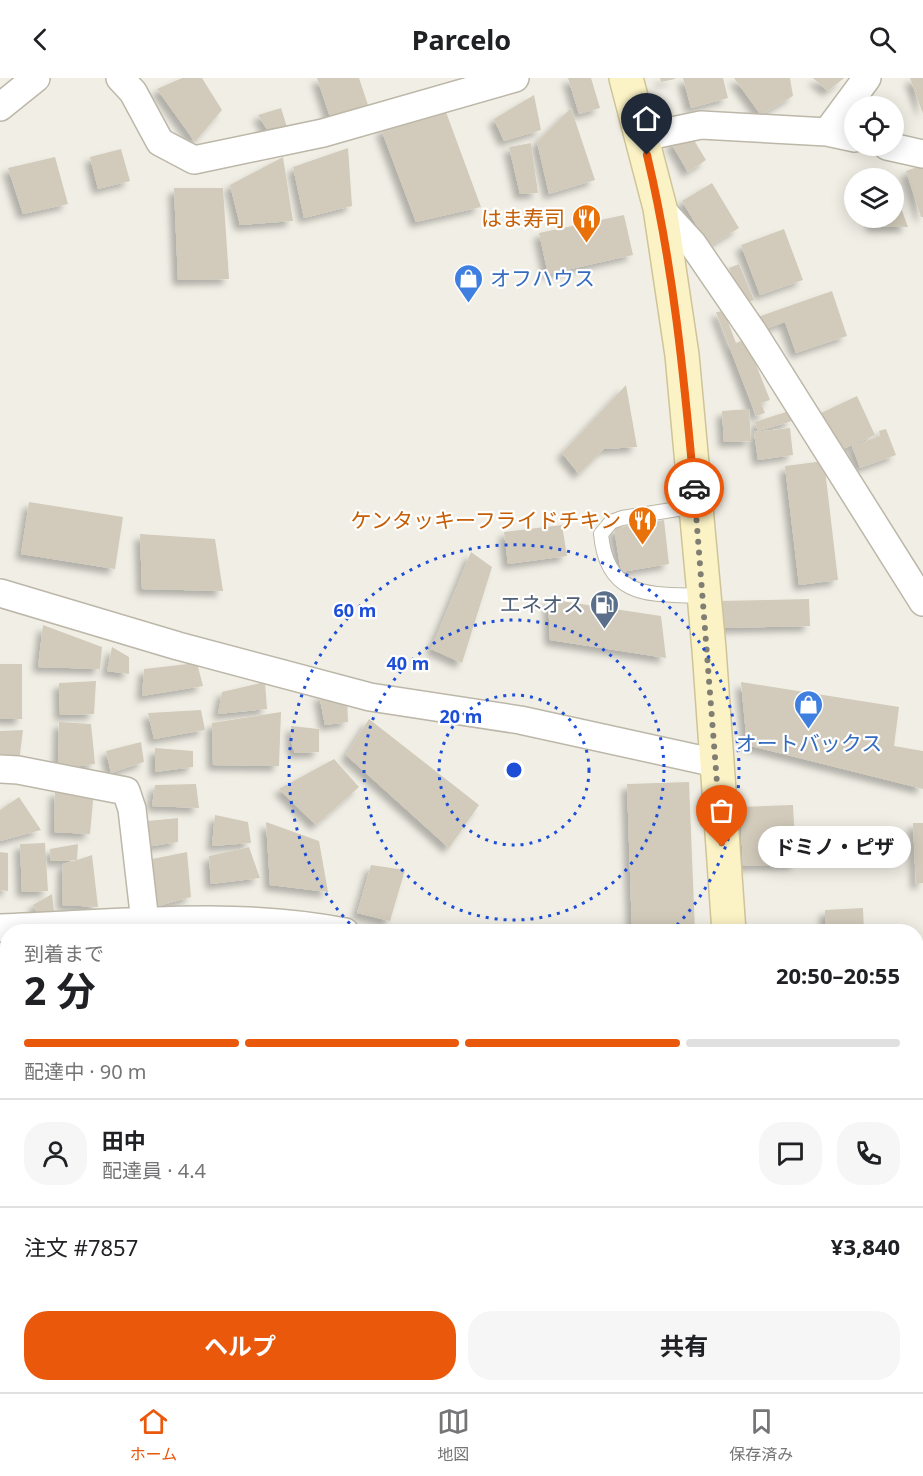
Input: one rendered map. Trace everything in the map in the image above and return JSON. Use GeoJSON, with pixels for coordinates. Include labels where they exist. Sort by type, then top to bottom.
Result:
{"type":"FeatureCollection","features":[{"type":"Feature","properties":{"kind":"main road"},"geometry":{"type":"LineString","coordinates":[[626,78],[660,208],[682,355],[704,596],[728,924]]}},
{"type":"Feature","properties":{"kind":"street"},"geometry":{"type":"LineString","coordinates":[[0,107],[36,78]]}},
{"type":"Feature","properties":{"kind":"street"},"geometry":{"type":"LineString","coordinates":[[120,78],[133,92],[160,142],[194,160],[323,133],[516,78]]}},
{"type":"Feature","properties":{"kind":"street"},"geometry":{"type":"LineString","coordinates":[[827,132],[867,78]]}},
{"type":"Feature","properties":{"kind":"street"},"geometry":{"type":"LineString","coordinates":[[643,137],[701,125],[827,132],[844,136]]}},
{"type":"Feature","properties":{"kind":"street"},"geometry":{"type":"LineString","coordinates":[[904,149],[923,153]]}},
{"type":"Feature","properties":{"kind":"street"},"geometry":{"type":"LineString","coordinates":[[660,208],[692,243],[753,332],[923,602]]}},
{"type":"Feature","properties":{"kind":"street"},"geometry":{"type":"LineString","coordinates":[[0,593],[178,646],[370,697],[520,720],[716,763]]}},
{"type":"Feature","properties":{"kind":"street"},"geometry":{"type":"LineString","coordinates":[[0,769],[126,791],[166,924]]}},
{"type":"Feature","properties":{"kind":"street"},"geometry":{"type":"LineString","coordinates":[[234,924],[307,924]]}},
{"type":"Feature","properties":{"kind":"lane"},"geometry":{"type":"LineString","coordinates":[[696,506],[622,518],[611,522],[601,534],[603,556],[624,585],[648,594],[704,596]]}},
{"type":"Feature","properties":{"kind":"building"},"geometry":{"type":"Polygon","coordinates":[[[182,78],[202,78],[222,110],[195,142],[157,89],[182,78]]]}},
{"type":"Feature","properties":{"kind":"building"},"geometry":{"type":"Polygon","coordinates":[[[317,78],[359,78],[369,108],[331,120],[317,78]]]}},
{"type":"Feature","properties":{"kind":"building"},"geometry":{"type":"Polygon","coordinates":[[[568,78],[591,78],[600,108],[579,114],[568,78]]]}},
{"type":"Feature","properties":{"kind":"building"},"geometry":{"type":"Polygon","coordinates":[[[660,78],[675,78],[675,79],[661,82],[660,78]]]}},
{"type":"Feature","properties":{"kind":"building"},"geometry":{"type":"Polygon","coordinates":[[[683,78],[723,78],[728,98],[691,108],[683,78]]]}},
{"type":"Feature","properties":{"kind":"building"},"geometry":{"type":"Polygon","coordinates":[[[734,78],[790,78],[793,96],[761,115],[734,78]]]}},
{"type":"Feature","properties":{"kind":"building"},"geometry":{"type":"Polygon","coordinates":[[[813,78],[844,78],[828,91],[813,78]]]}},
{"type":"Feature","properties":{"kind":"building"},"geometry":{"type":"Polygon","coordinates":[[[910,78],[923,78],[923,114],[910,78]]]}},
{"type":"Feature","properties":{"kind":"building"},"geometry":{"type":"Polygon","coordinates":[[[534,95],[541,130],[504,141],[494,119],[534,95]]]}},
{"type":"Feature","properties":{"kind":"building"},"geometry":{"type":"Polygon","coordinates":[[[281,108],[287,127],[271,136],[258,115],[281,108]]]}},
{"type":"Feature","properties":{"kind":"building"},"geometry":{"type":"Polygon","coordinates":[[[571,108],[595,180],[549,194],[537,142],[571,108]]]}},
{"type":"Feature","properties":{"kind":"building"},"geometry":{"type":"Polygon","coordinates":[[[446,112],[481,207],[416,222],[381,129],[446,112]]]}},
{"type":"Feature","properties":{"kind":"building"},"geometry":{"type":"Polygon","coordinates":[[[689,132],[706,160],[688,172],[671,143],[689,132]]]}},
{"type":"Feature","properties":{"kind":"building"},"geometry":{"type":"Polygon","coordinates":[[[531,143],[538,193],[520,194],[509,147],[531,143]]]}},
{"type":"Feature","properties":{"kind":"building"},"geometry":{"type":"Polygon","coordinates":[[[348,148],[352,206],[304,218],[293,167],[348,148]]]}},
{"type":"Feature","properties":{"kind":"building"},"geometry":{"type":"Polygon","coordinates":[[[121,149],[130,181],[98,189],[90,157],[121,149]]]}},
{"type":"Feature","properties":{"kind":"building"},"geometry":{"type":"Polygon","coordinates":[[[55,157],[68,204],[23,214],[8,168],[55,157]]]}},
{"type":"Feature","properties":{"kind":"building"},"geometry":{"type":"Polygon","coordinates":[[[283,157],[293,221],[240,225],[230,185],[283,157]]]}},
{"type":"Feature","properties":{"kind":"building"},"geometry":{"type":"Polygon","coordinates":[[[923,165],[923,217],[921,217],[906,171],[923,165]]]}},
{"type":"Feature","properties":{"kind":"building"},"geometry":{"type":"Polygon","coordinates":[[[712,183],[739,228],[709,246],[682,201],[712,183]]]}},
{"type":"Feature","properties":{"kind":"building"},"geometry":{"type":"Polygon","coordinates":[[[174,188],[223,188],[229,279],[178,280],[174,188]]]}},
{"type":"Feature","properties":{"kind":"building","name":"はま寿司"},"geometry":{"type":"Polygon","coordinates":[[[624,215],[633,255],[548,274],[539,233],[624,215]]]}},
{"type":"Feature","properties":{"kind":"building"},"geometry":{"type":"Polygon","coordinates":[[[784,229],[803,280],[760,295],[741,245],[784,229]]]}},
{"type":"Feature","properties":{"kind":"building"},"geometry":{"type":"Polygon","coordinates":[[[739,264],[754,300],[744,304],[729,268],[739,264]]]}},
{"type":"Feature","properties":{"kind":"building"},"geometry":{"type":"Polygon","coordinates":[[[832,291],[847,336],[796,353],[785,322],[760,331],[755,318],[832,291]]]}},
{"type":"Feature","properties":{"kind":"building"},"geometry":{"type":"Polygon","coordinates":[[[724,311],[736,343],[746,339],[770,400],[761,403],[765,413],[756,416],[716,312],[724,311]]]}},
{"type":"Feature","properties":{"kind":"building"},"geometry":{"type":"Polygon","coordinates":[[[626,385],[637,447],[604,449],[579,474],[562,453],[626,385]]]}},
{"type":"Feature","properties":{"kind":"building"},"geometry":{"type":"Polygon","coordinates":[[[857,396],[875,435],[836,452],[819,414],[857,396]]]}},
{"type":"Feature","properties":{"kind":"building"},"geometry":{"type":"Polygon","coordinates":[[[749,409],[751,441],[724,442],[722,411],[749,409]]]}},
{"type":"Feature","properties":{"kind":"building"},"geometry":{"type":"Polygon","coordinates":[[[789,411],[792,421],[758,431],[755,422],[789,411]]]}},
{"type":"Feature","properties":{"kind":"building"},"geometry":{"type":"Polygon","coordinates":[[[790,428],[793,455],[758,460],[754,432],[790,428]]]}},
{"type":"Feature","properties":{"kind":"building"},"geometry":{"type":"Polygon","coordinates":[[[886,429],[896,455],[860,468],[852,446],[880,436],[879,431],[886,429]]]}},
{"type":"Feature","properties":{"kind":"building"},"geometry":{"type":"Polygon","coordinates":[[[824,461],[838,580],[799,585],[785,466],[824,461]]]}},
{"type":"Feature","properties":{"kind":"building"},"geometry":{"type":"Polygon","coordinates":[[[29,502],[123,517],[115,569],[21,554],[29,502]]]}},
{"type":"Feature","properties":{"kind":"building","name":"ケンタッキーフライドチキン"},"geometry":{"type":"Polygon","coordinates":[[[664,520],[669,564],[621,572],[614,528],[664,520]]]}},
{"type":"Feature","properties":{"kind":"building"},"geometry":{"type":"Polygon","coordinates":[[[562,525],[567,556],[508,564],[504,532],[562,525]]]}},
{"type":"Feature","properties":{"kind":"building"},"geometry":{"type":"Polygon","coordinates":[[[140,534],[215,539],[223,591],[142,589],[140,534]]]}},
{"type":"Feature","properties":{"kind":"building"},"geometry":{"type":"Polygon","coordinates":[[[471,552],[492,567],[462,663],[431,649],[471,552]]]}},
{"type":"Feature","properties":{"kind":"building"},"geometry":{"type":"Polygon","coordinates":[[[548,599],[661,616],[666,658],[550,640],[548,599]]]}},
{"type":"Feature","properties":{"kind":"building"},"geometry":{"type":"Polygon","coordinates":[[[809,599],[810,626],[719,628],[718,601],[809,599]]]}},
{"type":"Feature","properties":{"kind":"building"},"geometry":{"type":"Polygon","coordinates":[[[43,625],[102,647],[100,669],[38,667],[43,625]]]}},
{"type":"Feature","properties":{"kind":"building"},"geometry":{"type":"Polygon","coordinates":[[[112,647],[129,657],[129,674],[107,671],[112,647]]]}},
{"type":"Feature","properties":{"kind":"building"},"geometry":{"type":"Polygon","coordinates":[[[197,663],[203,686],[142,696],[144,669],[197,663]]]}},
{"type":"Feature","properties":{"kind":"building"},"geometry":{"type":"Polygon","coordinates":[[[0,664],[22,664],[22,719],[0,719],[0,664]]]}},
{"type":"Feature","properties":{"kind":"building"},"geometry":{"type":"Polygon","coordinates":[[[96,681],[94,714],[60,715],[59,683],[96,681]]]}},
{"type":"Feature","properties":{"kind":"building"},"geometry":{"type":"Polygon","coordinates":[[[265,682],[267,709],[218,714],[222,692],[265,682]]]}},
{"type":"Feature","properties":{"kind":"building"},"geometry":{"type":"Polygon","coordinates":[[[741,682],[899,707],[894,746],[923,751],[923,789],[747,745],[741,682]]]}},
{"type":"Feature","properties":{"kind":"building"},"geometry":{"type":"Polygon","coordinates":[[[319,694],[347,696],[348,722],[325,725],[319,694]]]}},
{"type":"Feature","properties":{"kind":"building"},"geometry":{"type":"Polygon","coordinates":[[[201,710],[205,730],[154,739],[148,713],[201,710]]]}},
{"type":"Feature","properties":{"kind":"building"},"geometry":{"type":"Polygon","coordinates":[[[281,712],[279,766],[213,765],[212,723],[281,712]]]}},
{"type":"Feature","properties":{"kind":"building"},"geometry":{"type":"Polygon","coordinates":[[[369,719],[479,805],[449,848],[346,755],[369,719]]]}},
{"type":"Feature","properties":{"kind":"building"},"geometry":{"type":"Polygon","coordinates":[[[59,722],[91,724],[95,764],[58,769],[59,722]]]}},
{"type":"Feature","properties":{"kind":"building"},"geometry":{"type":"Polygon","coordinates":[[[291,726],[319,729],[319,752],[295,753],[291,726]]]}},
{"type":"Feature","properties":{"kind":"building"},"geometry":{"type":"Polygon","coordinates":[[[23,730],[18,770],[0,767],[0,731],[23,730]]]}},
{"type":"Feature","properties":{"kind":"building"},"geometry":{"type":"Polygon","coordinates":[[[141,742],[144,762],[111,773],[106,751],[141,742]]]}},
{"type":"Feature","properties":{"kind":"building"},"geometry":{"type":"Polygon","coordinates":[[[155,748],[193,751],[193,767],[155,772],[155,748]]]}},
{"type":"Feature","properties":{"kind":"building"},"geometry":{"type":"Polygon","coordinates":[[[334,759],[359,787],[316,825],[279,789],[334,759]]]}},
{"type":"Feature","properties":{"kind":"building"},"geometry":{"type":"Polygon","coordinates":[[[689,782],[695,924],[632,924],[627,784],[689,782]]]}},
{"type":"Feature","properties":{"kind":"building"},"geometry":{"type":"Polygon","coordinates":[[[196,784],[199,808],[152,806],[155,785],[196,784]]]}},
{"type":"Feature","properties":{"kind":"building"},"geometry":{"type":"Polygon","coordinates":[[[94,790],[90,834],[54,832],[55,791],[94,790]]]}},
{"type":"Feature","properties":{"kind":"building"},"geometry":{"type":"Polygon","coordinates":[[[19,797],[41,830],[0,841],[0,810],[19,797]]]}},
{"type":"Feature","properties":{"kind":"building"},"geometry":{"type":"Polygon","coordinates":[[[793,805],[796,864],[743,866],[740,807],[793,805]]]}},
{"type":"Feature","properties":{"kind":"building"},"geometry":{"type":"Polygon","coordinates":[[[215,815],[248,822],[251,843],[212,846],[215,815]]]}},
{"type":"Feature","properties":{"kind":"building"},"geometry":{"type":"Polygon","coordinates":[[[178,818],[178,842],[146,847],[148,821],[178,818]]]}},
{"type":"Feature","properties":{"kind":"building"},"geometry":{"type":"Polygon","coordinates":[[[266,822],[319,841],[328,892],[270,885],[266,822]]]}},
{"type":"Feature","properties":{"kind":"building"},"geometry":{"type":"Polygon","coordinates":[[[913,823],[923,823],[923,883],[916,884],[913,823]]]}},
{"type":"Feature","properties":{"kind":"building"},"geometry":{"type":"Polygon","coordinates":[[[45,843],[48,891],[22,892],[20,844],[45,843]]]}},
{"type":"Feature","properties":{"kind":"building"},"geometry":{"type":"Polygon","coordinates":[[[78,844],[77,860],[51,861],[50,849],[78,844]]]}},
{"type":"Feature","properties":{"kind":"building"},"geometry":{"type":"Polygon","coordinates":[[[249,847],[260,878],[211,884],[209,856],[249,847]]]}},
{"type":"Feature","properties":{"kind":"building"},"geometry":{"type":"Polygon","coordinates":[[[0,852],[8,853],[8,891],[0,890],[0,852]]]}},
{"type":"Feature","properties":{"kind":"building"},"geometry":{"type":"Polygon","coordinates":[[[187,852],[191,897],[158,906],[152,859],[187,852]]]}},
{"type":"Feature","properties":{"kind":"building"},"geometry":{"type":"Polygon","coordinates":[[[92,855],[98,907],[62,905],[63,864],[92,855]]]}},
{"type":"Feature","properties":{"kind":"building"},"geometry":{"type":"Polygon","coordinates":[[[371,865],[405,870],[390,921],[357,913],[371,865]]]}},
{"type":"Feature","properties":{"kind":"building"},"geometry":{"type":"Polygon","coordinates":[[[52,894],[54,911],[38,914],[33,905],[52,894]]]}},
{"type":"Feature","properties":{"kind":"building"},"geometry":{"type":"Polygon","coordinates":[[[863,908],[864,924],[825,924],[825,910],[863,908]]]}},
{"type":"Feature","properties":{"kind":"way so far"},"geometry":{"type":"LineString","coordinates":[[694,488],[709,649],[722,847]]}},
{"type":"Feature","properties":{"kind":"place","name":"はま寿司"},"geometry":{"type":"Point","coordinates":[586,244]}},
{"type":"Feature","properties":{"kind":"place","name":"オフハウス"},"geometry":{"type":"Point","coordinates":[469,304]}},
{"type":"Feature","properties":{"kind":"place","name":"ケンタッキーフライドチキン"},"geometry":{"type":"Point","coordinates":[642,546]}},
{"type":"Feature","properties":{"kind":"place","name":"エネオス"},"geometry":{"type":"Point","coordinates":[605,630]}},
{"type":"Feature","properties":{"kind":"place","name":"オートバックス"},"geometry":{"type":"Point","coordinates":[809,730]}},
{"type":"Feature","properties":{"kind":"place","name":"ドミノ・ピザ"},"geometry":{"type":"Point","coordinates":[722,847]}},
{"type":"Feature","properties":{"kind":"route"},"geometry":{"type":"LineString","coordinates":[[647,155],[660,208],[682,355],[694,488]]}}]}
